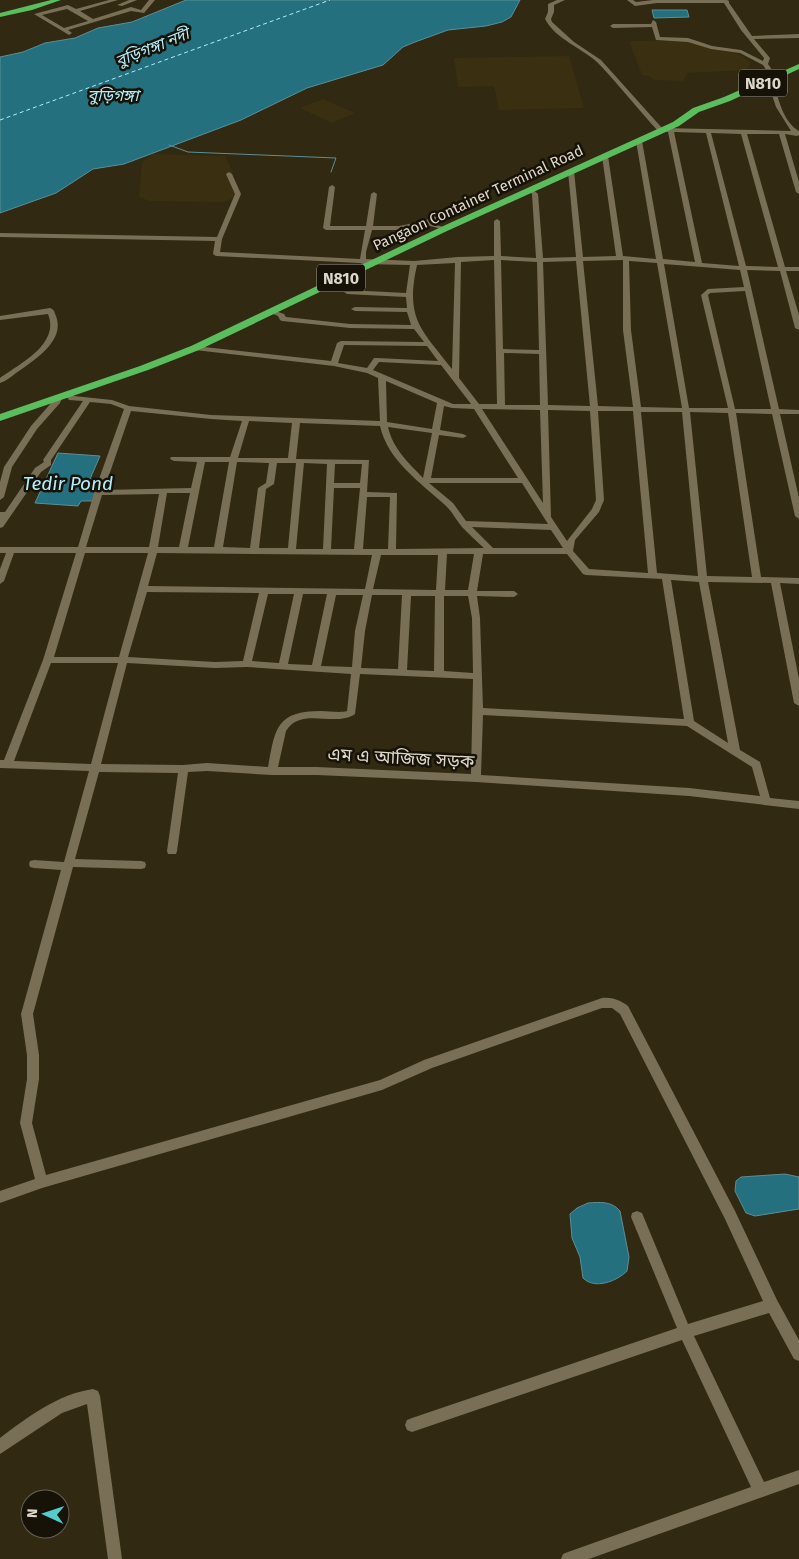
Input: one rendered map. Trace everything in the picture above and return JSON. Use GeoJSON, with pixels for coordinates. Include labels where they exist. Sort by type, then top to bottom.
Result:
{"type":"FeatureCollection","features":[{"type":"Feature","properties":{"kind":"highway"},"geometry":{"type":"LineString","coordinates":[[0,15],[30,9],[58,0]]}},
{"type":"Feature","properties":{"kind":"highway","name":"N810"},"geometry":{"type":"LineString","coordinates":[[674,127],[710,111],[727,99],[799,66]]}},
{"type":"Feature","properties":{"kind":"highway","name":"Pangaon Container Terminal Road"},"geometry":{"type":"LineString","coordinates":[[0,418],[144,368],[195,348],[444,229],[660,130],[674,127]]}},
{"type":"Feature","properties":{"kind":"street"},"geometry":{"type":"LineString","coordinates":[[120,5],[134,0]]}},
{"type":"Feature","properties":{"kind":"street"},"geometry":{"type":"LineString","coordinates":[[93,21],[68,7],[37,14],[67,32],[136,11],[152,0]]}},
{"type":"Feature","properties":{"kind":"street"},"geometry":{"type":"LineString","coordinates":[[562,0],[551,4],[552,12],[548,19],[550,23],[572,43],[599,61],[660,130]]}},
{"type":"Feature","properties":{"kind":"street"},"geometry":{"type":"LineString","coordinates":[[630,0],[635,4],[644,1],[725,1],[735,18],[768,58],[765,64]]}},
{"type":"Feature","properties":{"kind":"street"},"geometry":{"type":"LineString","coordinates":[[75,11],[112,1],[136,11]]}},
{"type":"Feature","properties":{"kind":"street"},"geometry":{"type":"LineString","coordinates":[[67,32],[93,21],[136,11],[142,2]]}},
{"type":"Feature","properties":{"kind":"street"},"geometry":{"type":"LineString","coordinates":[[613,26],[654,23],[658,40],[688,40],[711,47],[741,52],[765,64],[774,78],[772,88],[784,120],[798,133]]}},
{"type":"Feature","properties":{"kind":"street"},"geometry":{"type":"LineString","coordinates":[[751,38],[799,36]]}},
{"type":"Feature","properties":{"kind":"street"},"geometry":{"type":"LineString","coordinates":[[699,265],[674,127],[708,131],[798,133]]}},
{"type":"Feature","properties":{"kind":"street"},"geometry":{"type":"LineString","coordinates":[[708,131],[748,288],[799,516]]}},
{"type":"Feature","properties":{"kind":"street"},"geometry":{"type":"LineString","coordinates":[[744,132],[799,328]]}},
{"type":"Feature","properties":{"kind":"street"},"geometry":{"type":"LineString","coordinates":[[781,132],[799,192]]}},
{"type":"Feature","properties":{"kind":"street"},"geometry":{"type":"LineString","coordinates":[[639,141],[686,410],[703,579],[735,752]]}},
{"type":"Feature","properties":{"kind":"street"},"geometry":{"type":"LineString","coordinates":[[605,156],[623,258],[627,330],[637,409],[653,577]]}},
{"type":"Feature","properties":{"kind":"street"},"geometry":{"type":"LineString","coordinates":[[569,551],[571,539],[596,510],[600,500],[594,409],[571,172]]}},
{"type":"Feature","properties":{"kind":"street"},"geometry":{"type":"LineString","coordinates":[[229,174],[238,194],[219,239],[216,254],[414,263],[497,258],[540,260],[623,258],[743,268],[799,269]]}},
{"type":"Feature","properties":{"kind":"street"},"geometry":{"type":"LineString","coordinates":[[332,187],[326,228],[399,228],[426,223],[456,207],[487,197]]}},
{"type":"Feature","properties":{"kind":"street"},"geometry":{"type":"LineString","coordinates":[[532,190],[535,194],[540,260],[547,517]]}},
{"type":"Feature","properties":{"kind":"street"},"geometry":{"type":"LineString","coordinates":[[363,262],[363,252],[370,229],[374,194]]}},
{"type":"Feature","properties":{"kind":"street"},"geometry":{"type":"LineString","coordinates":[[497,221],[501,406]]}},
{"type":"Feature","properties":{"kind":"street"},"geometry":{"type":"LineString","coordinates":[[426,223],[444,229]]}},
{"type":"Feature","properties":{"kind":"street"},"geometry":{"type":"LineString","coordinates":[[0,235],[219,239]]}},
{"type":"Feature","properties":{"kind":"street"},"geometry":{"type":"LineString","coordinates":[[455,378],[458,259]]}},
{"type":"Feature","properties":{"kind":"street"},"geometry":{"type":"LineString","coordinates":[[414,263],[410,310],[416,327],[476,406],[569,551],[586,572],[653,577],[799,581]]}},
{"type":"Feature","properties":{"kind":"street"},"geometry":{"type":"LineString","coordinates":[[748,288],[708,291],[704,295],[732,411],[757,580]]}},
{"type":"Feature","properties":{"kind":"street"},"geometry":{"type":"LineString","coordinates":[[347,292],[410,295]]}},
{"type":"Feature","properties":{"kind":"street"},"geometry":{"type":"LineString","coordinates":[[355,309],[410,310]]}},
{"type":"Feature","properties":{"kind":"street"},"geometry":{"type":"LineString","coordinates":[[0,318],[51,311],[56,320],[54,336],[50,342],[0,381]]}},
{"type":"Feature","properties":{"kind":"street"},"geometry":{"type":"LineString","coordinates":[[270,311],[282,315],[282,319],[350,326],[416,327]]}},
{"type":"Feature","properties":{"kind":"street"},"geometry":{"type":"LineString","coordinates":[[334,364],[341,343],[430,344]]}},
{"type":"Feature","properties":{"kind":"street"},"geometry":{"type":"LineString","coordinates":[[195,348],[334,364],[369,371],[441,403],[452,406],[799,412]]}},
{"type":"Feature","properties":{"kind":"street"},"geometry":{"type":"LineString","coordinates":[[500,351],[543,352]]}},
{"type":"Feature","properties":{"kind":"street"},"geometry":{"type":"LineString","coordinates":[[369,371],[377,360],[443,363]]}},
{"type":"Feature","properties":{"kind":"street"},"geometry":{"type":"LineString","coordinates":[[382,376],[384,424],[388,441],[397,454],[450,505],[464,524],[490,550]]}},
{"type":"Feature","properties":{"kind":"street"},"geometry":{"type":"LineString","coordinates":[[69,394],[72,398],[112,402],[128,408],[246,419],[384,424],[463,436]]}},
{"type":"Feature","properties":{"kind":"street"},"geometry":{"type":"LineString","coordinates":[[0,497],[4,467],[56,403],[58,398]]}},
{"type":"Feature","properties":{"kind":"street"},"geometry":{"type":"LineString","coordinates":[[0,525],[4,515],[38,470],[48,463],[47,460],[88,400]]}},
{"type":"Feature","properties":{"kind":"street"},"geometry":{"type":"LineString","coordinates":[[424,480],[441,403]]}},
{"type":"Feature","properties":{"kind":"street"},"geometry":{"type":"LineString","coordinates":[[4,764],[48,660],[98,493],[128,408]]}},
{"type":"Feature","properties":{"kind":"street"},"geometry":{"type":"LineString","coordinates":[[218,550],[233,460],[246,419]]}},
{"type":"Feature","properties":{"kind":"street"},"geometry":{"type":"LineString","coordinates":[[292,551],[296,420]]}},
{"type":"Feature","properties":{"kind":"street"},"geometry":{"type":"LineString","coordinates":[[174,459],[366,462],[358,552]]}},
{"type":"Feature","properties":{"kind":"street"},"geometry":{"type":"LineString","coordinates":[[183,550],[201,460]]}},
{"type":"Feature","properties":{"kind":"street"},"geometry":{"type":"LineString","coordinates":[[254,551],[262,488],[270,484],[273,462]]}},
{"type":"Feature","properties":{"kind":"street"},"geometry":{"type":"LineString","coordinates":[[327,552],[331,462]]}},
{"type":"Feature","properties":{"kind":"street"},"geometry":{"type":"LineString","coordinates":[[424,480],[524,481]]}},
{"type":"Feature","properties":{"kind":"street"},"geometry":{"type":"LineString","coordinates":[[330,485],[394,495],[392,552]]}},
{"type":"Feature","properties":{"kind":"street"},"geometry":{"type":"LineString","coordinates":[[98,493],[195,490]]}},
{"type":"Feature","properties":{"kind":"street"},"geometry":{"type":"LineString","coordinates":[[42,1182],[26,1123],[33,1079],[33,1055],[27,1014],[114,698],[122,660],[144,589],[163,492]]}},
{"type":"Feature","properties":{"kind":"street"},"geometry":{"type":"LineString","coordinates":[[464,524],[554,527]]}},
{"type":"Feature","properties":{"kind":"street"},"geometry":{"type":"LineString","coordinates":[[0,550],[569,551]]}},
{"type":"Feature","properties":{"kind":"street"},"geometry":{"type":"LineString","coordinates":[[0,581],[11,550]]}},
{"type":"Feature","properties":{"kind":"street"},"geometry":{"type":"LineString","coordinates":[[476,778],[478,711],[476,618],[472,593],[479,551]]}},
{"type":"Feature","properties":{"kind":"street"},"geometry":{"type":"LineString","coordinates":[[272,771],[280,729],[288,720],[300,714],[344,715],[352,712],[360,631],[377,552]]}},
{"type":"Feature","properties":{"kind":"street"},"geometry":{"type":"LineString","coordinates":[[438,674],[439,592],[443,552]]}},
{"type":"Feature","properties":{"kind":"street"},"geometry":{"type":"LineString","coordinates":[[666,577],[689,723]]}},
{"type":"Feature","properties":{"kind":"street"},"geometry":{"type":"LineString","coordinates":[[775,580],[799,704]]}},
{"type":"Feature","properties":{"kind":"street"},"geometry":{"type":"LineString","coordinates":[[144,589],[514,594]]}},
{"type":"Feature","properties":{"kind":"street"},"geometry":{"type":"LineString","coordinates":[[247,664],[264,590]]}},
{"type":"Feature","properties":{"kind":"street"},"geometry":{"type":"LineString","coordinates":[[283,666],[299,591]]}},
{"type":"Feature","properties":{"kind":"street"},"geometry":{"type":"LineString","coordinates":[[316,669],[332,591]]}},
{"type":"Feature","properties":{"kind":"street"},"geometry":{"type":"LineString","coordinates":[[402,673],[407,592]]}},
{"type":"Feature","properties":{"kind":"street"},"geometry":{"type":"LineString","coordinates":[[48,660],[122,660],[215,665],[247,664],[476,676]]}},
{"type":"Feature","properties":{"kind":"street"},"geometry":{"type":"LineString","coordinates":[[478,711],[689,723],[756,765],[766,801]]}},
{"type":"Feature","properties":{"kind":"street","name":"এম এ আজিজ সড়ক"},"geometry":{"type":"LineString","coordinates":[[4,764],[95,768],[183,769],[207,767],[476,778],[690,792],[799,805]]}},
{"type":"Feature","properties":{"kind":"street"},"geometry":{"type":"LineString","coordinates":[[172,851],[183,769]]}},
{"type":"Feature","properties":{"kind":"street"},"geometry":{"type":"LineString","coordinates":[[34,864],[141,865]]}},
{"type":"Feature","properties":{"kind":"street"},"geometry":{"type":"LineString","coordinates":[[0,1197],[42,1182],[382,1085],[428,1064],[602,1003],[612,1002],[618,1004],[624,1010],[730,1215],[772,1305],[799,1354]]}},
{"type":"Feature","properties":{"kind":"street"},"geometry":{"type":"LineString","coordinates":[[637,1217],[686,1332],[760,1492]]}},
{"type":"Feature","properties":{"kind":"street"},"geometry":{"type":"LineString","coordinates":[[412,1425],[686,1332],[772,1305]]}},
{"type":"Feature","properties":{"kind":"street"},"geometry":{"type":"LineString","coordinates":[[0,1447],[32,1422],[82,1396],[93,1396],[115,1559]]}},
{"type":"Feature","properties":{"kind":"street"},"geometry":{"type":"LineString","coordinates":[[568,1559],[799,1477]]}},
{"type":"Feature","properties":{"kind":"shaded area"},"geometry":{"type":"Polygon","coordinates":[[[694,40],[705,43],[712,48],[741,55],[750,63],[749,67],[745,70],[687,73],[682,81],[654,80],[649,76],[642,75],[629,41],[694,40]]]}},
{"type":"Feature","properties":{"kind":"shaded area"},"geometry":{"type":"Polygon","coordinates":[[[569,56],[584,108],[499,110],[494,86],[458,87],[454,58],[569,56]]]}},
{"type":"Feature","properties":{"kind":"shaded area"},"geometry":{"type":"Polygon","coordinates":[[[323,99],[355,113],[332,123],[300,108],[323,99]]]}},
{"type":"Feature","properties":{"kind":"shaded area"},"geometry":{"type":"Polygon","coordinates":[[[153,154],[225,156],[232,171],[237,197],[224,202],[149,201],[139,197],[142,162],[153,154]]]}},
{"type":"Feature","properties":{"kind":"water","name":"বুড়িগঙ্গা"},"geometry":{"type":"Polygon","coordinates":[[[186,0],[520,0],[511,17],[502,22],[486,26],[448,30],[415,42],[403,47],[383,65],[307,88],[241,120],[124,164],[93,169],[56,193],[0,213],[0,57],[23,52],[45,43],[75,38],[98,28],[132,22],[186,0]]]}},
{"type":"Feature","properties":{"kind":"water"},"geometry":{"type":"Polygon","coordinates":[[[652,10],[687,10],[689,17],[654,18],[652,10]]]}},
{"type":"Feature","properties":{"kind":"water","name":"Tedir Pond"},"geometry":{"type":"Polygon","coordinates":[[[58,453],[100,456],[90,479],[102,480],[93,501],[81,501],[78,506],[35,503],[58,453]]]}},
{"type":"Feature","properties":{"kind":"water"},"geometry":{"type":"Polygon","coordinates":[[[785,1174],[799,1177],[799,1209],[755,1216],[746,1213],[735,1191],[736,1181],[741,1177],[785,1174]]]}},
{"type":"Feature","properties":{"kind":"water"},"geometry":{"type":"Polygon","coordinates":[[[601,1202],[613,1205],[620,1211],[629,1257],[627,1271],[618,1278],[606,1283],[588,1282],[583,1278],[580,1257],[572,1238],[570,1214],[588,1203],[601,1202]]]}},
{"type":"Feature","properties":{"kind":"waterway"},"geometry":{"type":"LineString","coordinates":[[169,145],[188,152],[336,158],[331,172]]}},
{"type":"Feature","properties":{"kind":"ferry route"},"geometry":{"type":"LineString","coordinates":[[0,120],[330,0]]}},
{"type":"Feature","properties":{"kind":"water label","name":"বুড়িগঙ্গা নদী"},"geometry":{"type":"Point","coordinates":[152,47]}}]}
